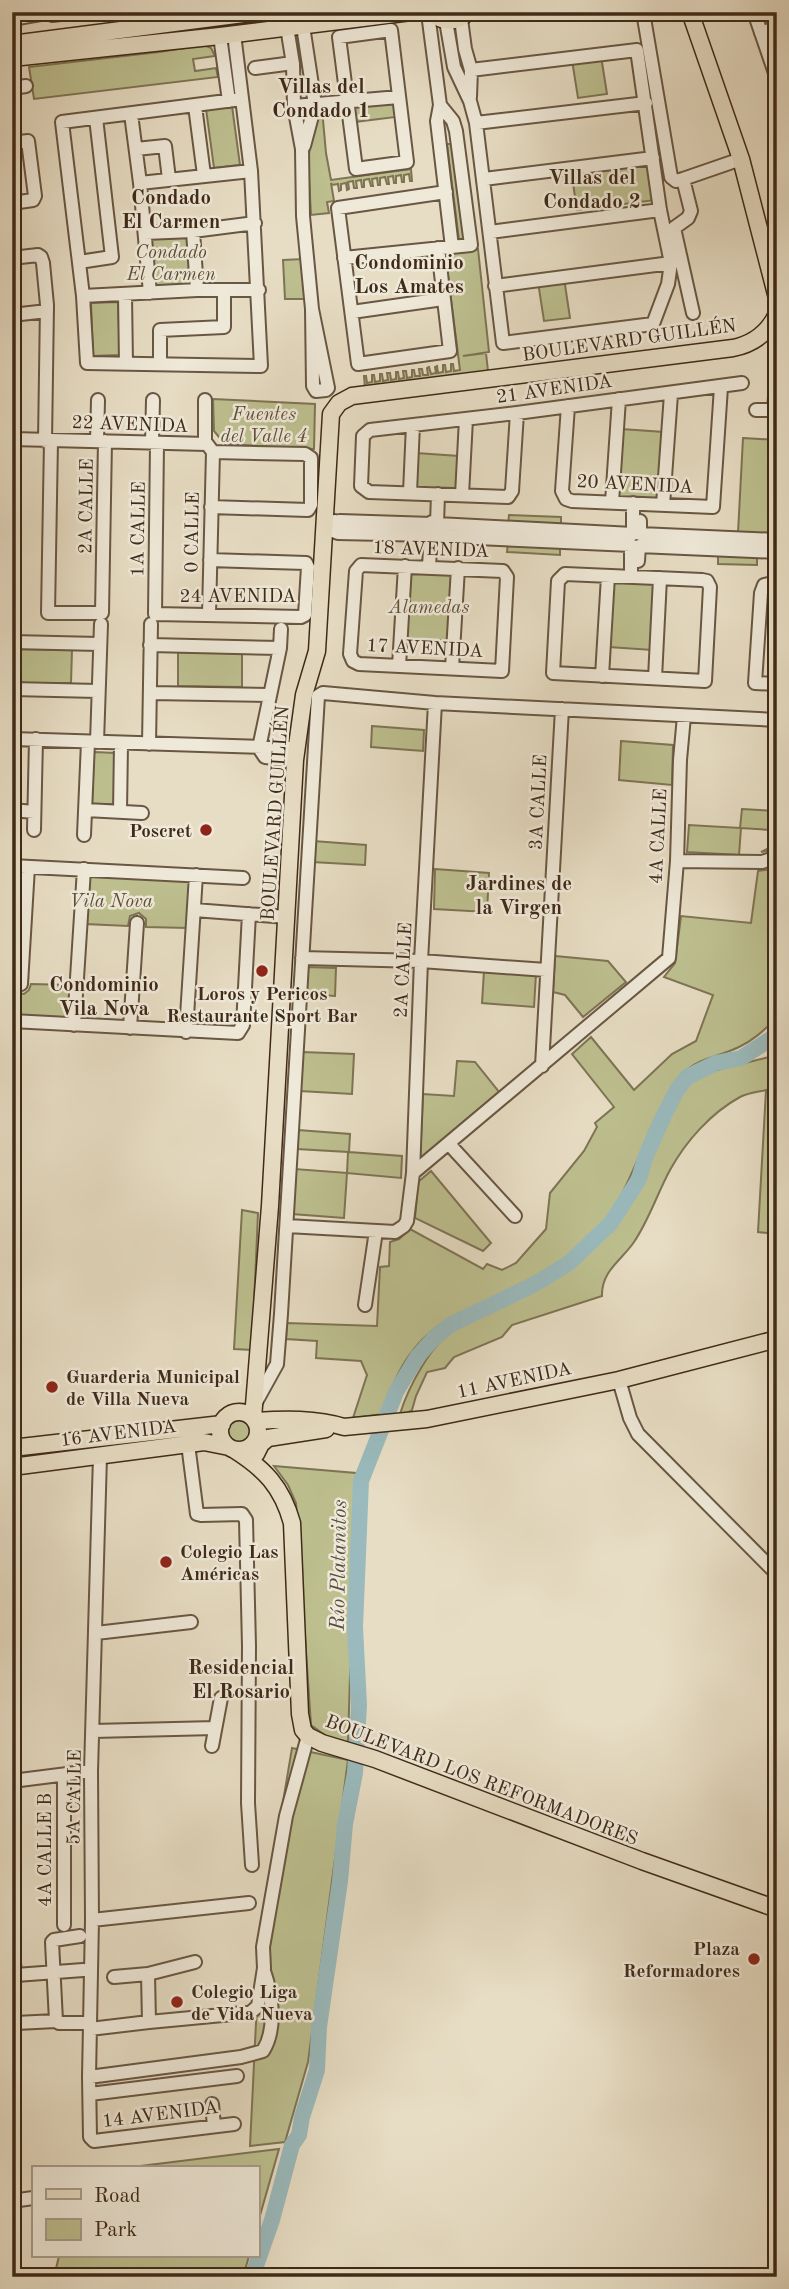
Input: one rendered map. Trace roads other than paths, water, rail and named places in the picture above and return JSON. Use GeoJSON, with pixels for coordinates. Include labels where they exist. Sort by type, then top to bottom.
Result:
{"type":"FeatureCollection","features":[{"type":"Feature","properties":{"kind":"main road"},"geometry":{"type":"LineString","coordinates":[[12,58],[50,46],[260,12]]}},
{"type":"Feature","properties":{"kind":"main road"},"geometry":{"type":"LineString","coordinates":[[12,44],[50,46],[227,35],[411,12]]}},
{"type":"Feature","properties":{"kind":"main road"},"geometry":{"type":"LineString","coordinates":[[690,12],[741,159],[777,298]]}},
{"type":"Feature","properties":{"kind":"main road","name":"BOULEVARD GUILLÉN"},"geometry":{"type":"LineString","coordinates":[[231,1448],[247,1449],[255,1442],[258,1432],[296,754],[304,695],[317,651],[333,527],[329,418],[335,407],[348,397],[733,348],[749,344],[762,335],[777,314]]}},
{"type":"Feature","properties":{"kind":"main road","name":"11 AVENIDA"},"geometry":{"type":"LineString","coordinates":[[258,1399],[305,1421],[344,1427],[406,1422],[619,1380],[777,1339]]}},
{"type":"Feature","properties":{"kind":"main road"},"geometry":{"type":"LineString","coordinates":[[231,1448],[222,1440],[225,1420],[258,1399]]}},
{"type":"Feature","properties":{"kind":"main road","name":"16 AVENIDA"},"geometry":{"type":"LineString","coordinates":[[12,1448],[225,1420],[242,1412],[258,1399]]}},
{"type":"Feature","properties":{"kind":"main road"},"geometry":{"type":"LineString","coordinates":[[258,1467],[256,1453],[268,1438],[344,1427]]}},
{"type":"Feature","properties":{"kind":"main road","name":"16 AVENIDA"},"geometry":{"type":"LineString","coordinates":[[12,1467],[204,1442],[231,1448]]}},
{"type":"Feature","properties":{"kind":"main road","name":"BOULEVARD LOS REFORMADORES"},"geometry":{"type":"LineString","coordinates":[[231,1448],[258,1467],[274,1483],[286,1502],[292,1523],[300,1714],[303,1730],[315,1739],[777,1909]]}},
{"type":"Feature","properties":{"kind":"street"},"geometry":{"type":"LineString","coordinates":[[12,19],[46,13],[52,15],[79,12]]}},
{"type":"Feature","properties":{"kind":"street"},"geometry":{"type":"LineString","coordinates":[[642,12],[671,177],[676,181],[741,159]]}},
{"type":"Feature","properties":{"kind":"street"},"geometry":{"type":"LineString","coordinates":[[754,12],[777,79]]}},
{"type":"Feature","properties":{"kind":"street"},"geometry":{"type":"LineString","coordinates":[[448,15],[465,49],[471,70],[470,101]]}},
{"type":"Feature","properties":{"kind":"street"},"geometry":{"type":"LineString","coordinates":[[448,15],[454,67],[470,101],[476,123],[503,343],[653,324],[668,284],[671,263],[660,210],[636,50],[471,70]]}},
{"type":"Feature","properties":{"kind":"street"},"geometry":{"type":"LineString","coordinates":[[448,15],[429,22],[440,105],[438,121],[452,247]]}},
{"type":"Feature","properties":{"kind":"street"},"geometry":{"type":"LineString","coordinates":[[295,27],[307,62],[315,105],[302,149]]}},
{"type":"Feature","properties":{"kind":"street"},"geometry":{"type":"LineString","coordinates":[[295,27],[294,106],[302,149],[303,216],[312,309],[313,389],[324,391],[328,388],[312,309]]}},
{"type":"Feature","properties":{"kind":"street"},"geometry":{"type":"LineString","coordinates":[[761,33],[777,27]]}},
{"type":"Feature","properties":{"kind":"street"},"geometry":{"type":"LineString","coordinates":[[391,30],[399,97],[407,162],[356,169],[339,37],[391,30]]}},
{"type":"Feature","properties":{"kind":"street"},"geometry":{"type":"LineString","coordinates":[[227,35],[235,100],[251,171],[261,366],[88,363],[83,296],[62,122],[235,100]]}},
{"type":"Feature","properties":{"kind":"street"},"geometry":{"type":"LineString","coordinates":[[451,51],[465,49]]}},
{"type":"Feature","properties":{"kind":"street"},"geometry":{"type":"LineString","coordinates":[[255,68],[307,62]]}},
{"type":"Feature","properties":{"kind":"street"},"geometry":{"type":"LineString","coordinates":[[294,106],[399,97]]}},
{"type":"Feature","properties":{"kind":"street"},"geometry":{"type":"LineString","coordinates":[[476,123],[646,103]]}},
{"type":"Feature","properties":{"kind":"street"},"geometry":{"type":"LineString","coordinates":[[344,258],[471,245],[456,131],[453,121],[440,105]]}},
{"type":"Feature","properties":{"kind":"street"},"geometry":{"type":"LineString","coordinates":[[195,106],[204,174]]}},
{"type":"Feature","properties":{"kind":"street"},"geometry":{"type":"LineString","coordinates":[[131,114],[150,293]]}},
{"type":"Feature","properties":{"kind":"street"},"geometry":{"type":"LineString","coordinates":[[79,262],[112,257],[96,118]]}},
{"type":"Feature","properties":{"kind":"street"},"geometry":{"type":"LineString","coordinates":[[12,143],[28,141],[35,199],[12,203]]}},
{"type":"Feature","properties":{"kind":"street"},"geometry":{"type":"LineString","coordinates":[[136,149],[165,146],[169,179]]}},
{"type":"Feature","properties":{"kind":"street"},"geometry":{"type":"LineString","coordinates":[[484,179],[653,158]]}},
{"type":"Feature","properties":{"kind":"street"},"geometry":{"type":"LineString","coordinates":[[140,183],[251,171]]}},
{"type":"Feature","properties":{"kind":"street"},"geometry":{"type":"LineString","coordinates":[[683,179],[691,211],[688,218],[674,228],[692,313]]}},
{"type":"Feature","properties":{"kind":"street"},"geometry":{"type":"LineString","coordinates":[[438,248],[450,351],[358,364],[338,208],[446,192]]}},
{"type":"Feature","properties":{"kind":"street"},"geometry":{"type":"LineString","coordinates":[[490,232],[660,210]]}},
{"type":"Feature","properties":{"kind":"street"},"geometry":{"type":"LineString","coordinates":[[145,233],[193,231],[255,223]]}},
{"type":"Feature","properties":{"kind":"street"},"geometry":{"type":"LineString","coordinates":[[193,231],[197,290]]}},
{"type":"Feature","properties":{"kind":"street"},"geometry":{"type":"LineString","coordinates":[[12,258],[38,255],[41,257],[47,311],[48,613],[101,619]]}},
{"type":"Feature","properties":{"kind":"street"},"geometry":{"type":"LineString","coordinates":[[495,286],[671,263]]}},
{"type":"Feature","properties":{"kind":"street"},"geometry":{"type":"LineString","coordinates":[[83,296],[197,290],[259,290]]}},
{"type":"Feature","properties":{"kind":"street"},"geometry":{"type":"LineString","coordinates":[[160,364],[160,330],[224,327],[224,290]]}},
{"type":"Feature","properties":{"kind":"street"},"geometry":{"type":"LineString","coordinates":[[125,295],[126,364]]}},
{"type":"Feature","properties":{"kind":"street"},"geometry":{"type":"LineString","coordinates":[[352,312],[443,299]]}},
{"type":"Feature","properties":{"kind":"street"},"geometry":{"type":"LineString","coordinates":[[12,315],[47,311]]}},
{"type":"Feature","properties":{"kind":"street"},"geometry":{"type":"LineString","coordinates":[[756,410],[775,410],[776,370]]}},
{"type":"Feature","properties":{"kind":"street","name":"21 AVENIDA"},"geometry":{"type":"LineString","coordinates":[[410,492],[369,492],[361,485],[363,436],[370,430],[743,383]]}},
{"type":"Feature","properties":{"kind":"street","name":"20 AVENIDA"},"geometry":{"type":"LineString","coordinates":[[569,406],[563,489],[564,497],[569,501],[713,507],[721,387]]}},
{"type":"Feature","properties":{"kind":"street"},"geometry":{"type":"LineString","coordinates":[[663,505],[671,394]]}},
{"type":"Feature","properties":{"kind":"street"},"geometry":{"type":"LineString","coordinates":[[612,502],[619,399]]}},
{"type":"Feature","properties":{"kind":"street","name":"2A CALLE"},"geometry":{"type":"LineString","coordinates":[[84,835],[98,691],[101,619],[101,441],[98,400]]}},
{"type":"Feature","properties":{"kind":"street","name":"1A CALLE"},"geometry":{"type":"LineString","coordinates":[[149,744],[150,645],[153,619],[153,400]]}},
{"type":"Feature","properties":{"kind":"street","name":"0 CALLE"},"geometry":{"type":"LineString","coordinates":[[205,400],[211,507],[209,614]]}},
{"type":"Feature","properties":{"kind":"street"},"geometry":{"type":"LineString","coordinates":[[413,425],[410,492],[503,498],[509,496],[512,491],[517,413]]}},
{"type":"Feature","properties":{"kind":"street"},"geometry":{"type":"LineString","coordinates":[[462,495],[466,419]]}},
{"type":"Feature","properties":{"kind":"street","name":"22 AVENIDA"},"geometry":{"type":"LineString","coordinates":[[12,439],[154,443],[309,456],[312,462],[310,508],[211,507]]}},
{"type":"Feature","properties":{"kind":"street"},"geometry":{"type":"LineString","coordinates":[[432,567],[436,494]]}},
{"type":"Feature","properties":{"kind":"street"},"geometry":{"type":"LineString","coordinates":[[634,577],[637,503]]}},
{"type":"Feature","properties":{"kind":"street"},"geometry":{"type":"LineString","coordinates":[[333,527],[636,540],[777,552]]}},
{"type":"Feature","properties":{"kind":"street"},"geometry":{"type":"LineString","coordinates":[[636,540],[777,540]]}},
{"type":"Feature","properties":{"kind":"street","name":"24 AVENIDA"},"geometry":{"type":"LineString","coordinates":[[153,619],[209,614],[304,616],[308,567],[306,563],[210,561]]}},
{"type":"Feature","properties":{"kind":"street","name":"18 AVENIDA"},"geometry":{"type":"LineString","coordinates":[[350,654],[356,571],[362,564],[499,570],[505,573],[507,578],[502,671]]}},
{"type":"Feature","properties":{"kind":"street"},"geometry":{"type":"LineString","coordinates":[[399,666],[405,566]]}},
{"type":"Feature","properties":{"kind":"street"},"geometry":{"type":"LineString","coordinates":[[452,668],[458,568]]}},
{"type":"Feature","properties":{"kind":"street"},"geometry":{"type":"LineString","coordinates":[[565,574],[634,577],[707,582],[710,587],[705,681],[553,673],[558,581],[565,574]]}},
{"type":"Feature","properties":{"kind":"street"},"geometry":{"type":"LineString","coordinates":[[602,676],[608,576]]}},
{"type":"Feature","properties":{"kind":"street"},"geometry":{"type":"LineString","coordinates":[[655,678],[660,578]]}},
{"type":"Feature","properties":{"kind":"street"},"geometry":{"type":"LineString","coordinates":[[775,582],[764,585],[761,593],[755,682],[777,684]]}},
{"type":"Feature","properties":{"kind":"street"},"geometry":{"type":"LineString","coordinates":[[259,748],[280,648],[281,629]]}},
{"type":"Feature","properties":{"kind":"street"},"geometry":{"type":"LineString","coordinates":[[12,642],[99,644]]}},
{"type":"Feature","properties":{"kind":"street"},"geometry":{"type":"LineString","coordinates":[[150,645],[280,648]]}},
{"type":"Feature","properties":{"kind":"street","name":"17 AVENIDA"},"geometry":{"type":"LineString","coordinates":[[350,654],[353,661],[359,664],[502,671]]}},
{"type":"Feature","properties":{"kind":"street"},"geometry":{"type":"LineString","coordinates":[[12,689],[98,691]]}},
{"type":"Feature","properties":{"kind":"street"},"geometry":{"type":"LineString","coordinates":[[150,693],[270,695]]}},
{"type":"Feature","properties":{"kind":"street"},"geometry":{"type":"LineString","coordinates":[[258,1399],[276,1364],[287,1226],[318,696],[323,693],[435,703],[777,720]]}},
{"type":"Feature","properties":{"kind":"street","name":"2A CALLE"},"geometry":{"type":"LineString","coordinates":[[376,1231],[395,1232],[407,1221],[413,1174],[435,703]]}},
{"type":"Feature","properties":{"kind":"street","name":"3A CALLE"},"geometry":{"type":"LineString","coordinates":[[542,1066],[562,709]]}},
{"type":"Feature","properties":{"kind":"street","name":"4A CALLE"},"geometry":{"type":"LineString","coordinates":[[542,1066],[669,958],[684,716]]}},
{"type":"Feature","properties":{"kind":"street"},"geometry":{"type":"LineString","coordinates":[[12,739],[259,748],[267,746],[296,754]]}},
{"type":"Feature","properties":{"kind":"street"},"geometry":{"type":"LineString","coordinates":[[34,830],[36,740]]}},
{"type":"Feature","properties":{"kind":"street"},"geometry":{"type":"LineString","coordinates":[[120,812],[121,744]]}},
{"type":"Feature","properties":{"kind":"street"},"geometry":{"type":"LineString","coordinates":[[12,810],[34,812]]}},
{"type":"Feature","properties":{"kind":"street"},"geometry":{"type":"LineString","coordinates":[[86,810],[142,813]]}},
{"type":"Feature","properties":{"kind":"street"},"geometry":{"type":"LineString","coordinates":[[677,861],[762,862],[777,857]]}},
{"type":"Feature","properties":{"kind":"street"},"geometry":{"type":"LineString","coordinates":[[12,866],[243,878]]}},
{"type":"Feature","properties":{"kind":"street"},"geometry":{"type":"LineString","coordinates":[[21,984],[28,867]]}},
{"type":"Feature","properties":{"kind":"street"},"geometry":{"type":"LineString","coordinates":[[74,1025],[84,869]]}},
{"type":"Feature","properties":{"kind":"street"},"geometry":{"type":"LineString","coordinates":[[186,1032],[196,875]]}},
{"type":"Feature","properties":{"kind":"street"},"geometry":{"type":"LineString","coordinates":[[194,910],[287,913]]}},
{"type":"Feature","properties":{"kind":"street"},"geometry":{"type":"LineString","coordinates":[[12,1021],[186,1032],[240,1032],[243,1025],[252,911]]}},
{"type":"Feature","properties":{"kind":"street"},"geometry":{"type":"LineString","coordinates":[[130,1028],[137,923]]}},
{"type":"Feature","properties":{"kind":"street"},"geometry":{"type":"LineString","coordinates":[[302,958],[421,961],[546,970]]}},
{"type":"Feature","properties":{"kind":"street"},"geometry":{"type":"LineString","coordinates":[[413,1174],[542,1066]]}},
{"type":"Feature","properties":{"kind":"street"},"geometry":{"type":"LineString","coordinates":[[449,1144],[515,1216]]}},
{"type":"Feature","properties":{"kind":"street"},"geometry":{"type":"LineString","coordinates":[[287,1226],[376,1231],[365,1305]]}},
{"type":"Feature","properties":{"kind":"street"},"geometry":{"type":"LineString","coordinates":[[619,1380],[630,1418],[638,1434],[777,1574]]}},
{"type":"Feature","properties":{"kind":"street"},"geometry":{"type":"LineString","coordinates":[[188,1444],[197,1514],[242,1514],[246,1520],[250,1646],[248,1803],[252,1865]]}},
{"type":"Feature","properties":{"kind":"street","name":"5A CALLE"},"geometry":{"type":"LineString","coordinates":[[92,2139],[89,2077],[91,1771],[100,1455]]}},
{"type":"Feature","properties":{"kind":"street"},"geometry":{"type":"LineString","coordinates":[[96,1633],[191,1622]]}},
{"type":"Feature","properties":{"kind":"street"},"geometry":{"type":"LineString","coordinates":[[212,1746],[221,1698]]}},
{"type":"Feature","properties":{"kind":"street"},"geometry":{"type":"LineString","coordinates":[[93,1731],[215,1728]]}},
{"type":"Feature","properties":{"kind":"street"},"geometry":{"type":"LineString","coordinates":[[12,1953],[16,1975],[14,2022],[56,2021],[90,2026],[250,2012],[258,2006],[264,1969],[263,1947],[286,1816],[315,1739]]}},
{"type":"Feature","properties":{"kind":"street"},"geometry":{"type":"LineString","coordinates":[[12,1794],[12,1781],[91,1771]]}},
{"type":"Feature","properties":{"kind":"street","name":"4A CALLE B"},"geometry":{"type":"LineString","coordinates":[[64,1775],[64,1925]]}},
{"type":"Feature","properties":{"kind":"street"},"geometry":{"type":"LineString","coordinates":[[92,1920],[249,1903]]}},
{"type":"Feature","properties":{"kind":"street"},"geometry":{"type":"LineString","coordinates":[[12,1907],[13,1931]]}},
{"type":"Feature","properties":{"kind":"street"},"geometry":{"type":"LineString","coordinates":[[56,2021],[52,1942],[80,1936]]}},
{"type":"Feature","properties":{"kind":"street"},"geometry":{"type":"LineString","coordinates":[[114,1978],[148,1974],[195,1962]]}},
{"type":"Feature","properties":{"kind":"street"},"geometry":{"type":"LineString","coordinates":[[89,2077],[242,2057],[263,2051],[267,2044],[271,2015],[270,1989],[264,1969]]}},
{"type":"Feature","properties":{"kind":"street"},"geometry":{"type":"LineString","coordinates":[[16,1975],[83,1970]]}},
{"type":"Feature","properties":{"kind":"street"},"geometry":{"type":"LineString","coordinates":[[148,1974],[149,2022]]}},
{"type":"Feature","properties":{"kind":"street"},"geometry":{"type":"LineString","coordinates":[[90,2094],[237,2076]]}},
{"type":"Feature","properties":{"kind":"street"},"geometry":{"type":"LineString","coordinates":[[212,2104],[214,2126]]}},
{"type":"Feature","properties":{"kind":"street","name":"14 AVENIDA"},"geometry":{"type":"LineString","coordinates":[[92,2139],[94,2141],[234,2124]]}},
{"type":"Feature","properties":{"kind":"street"},"geometry":{"type":"LineString","coordinates":[[12,2201],[32,2198]]}},
{"type":"Feature","properties":{"kind":"waterway","name":"Río Platanitos"},"geometry":{"type":"LineString","coordinates":[[259,2257],[317,2070],[319,2027],[340,1881],[345,1824],[355,1773],[359,1705],[355,1627],[361,1481],[396,1392],[417,1357],[450,1325],[535,1284],[569,1263],[611,1223],[639,1179],[645,1158],[665,1113],[687,1077],[716,1063],[741,1058],[777,1035]]}},
{"type":"Feature","properties":{"kind":"waterway","name":"Río Platanitos"},"geometry":{"type":"LineString","coordinates":[[252,2277],[259,2258]]}},
{"type":"Feature","properties":{"kind":"place","name":"Poscret"},"geometry":{"type":"Point","coordinates":[206,830]}},
{"type":"Feature","properties":{"kind":"place","name":"Loros y Pericos Restaurante Sport Bar"},"geometry":{"type":"Point","coordinates":[262,971]}},
{"type":"Feature","properties":{"kind":"place","name":"Guarderia Municipal de Villa Nueva"},"geometry":{"type":"Point","coordinates":[52,1387]}},
{"type":"Feature","properties":{"kind":"place","name":"Colegio Las Américas"},"geometry":{"type":"Point","coordinates":[166,1562]}},
{"type":"Feature","properties":{"kind":"place","name":"Plaza Reformadores"},"geometry":{"type":"Point","coordinates":[754,1959]}},
{"type":"Feature","properties":{"kind":"place","name":"Colegio Liga de Vida Nueva"},"geometry":{"type":"Point","coordinates":[177,2002]}},
{"type":"Feature","properties":{"kind":"district","name":"Villas del Condado 1"},"geometry":{"type":"Point","coordinates":[321,98]}},
{"type":"Feature","properties":{"kind":"district","name":"Villas del Condado 2"},"geometry":{"type":"Point","coordinates":[592,189]}},
{"type":"Feature","properties":{"kind":"district","name":"Condado El Carmen"},"geometry":{"type":"Point","coordinates":[171,209]}},
{"type":"Feature","properties":{"kind":"district","name":"Condominio Los Amates"},"geometry":{"type":"Point","coordinates":[409,274]}},
{"type":"Feature","properties":{"kind":"district","name":"Jardines de la Virgen"},"geometry":{"type":"Point","coordinates":[519,895]}},
{"type":"Feature","properties":{"kind":"district","name":"Condominio Vila Nova"},"geometry":{"type":"Point","coordinates":[104,996]}},
{"type":"Feature","properties":{"kind":"district","name":"Residencial El Rosario"},"geometry":{"type":"Point","coordinates":[241,1679]}},
{"type":"Feature","properties":{"kind":"park label","name":"Fuentes del Valle 4"},"geometry":{"type":"Point","coordinates":[264,424]}},
{"type":"Feature","properties":{"kind":"park label","name":"Alamedas"},"geometry":{"type":"Point","coordinates":[429,606]}},
{"type":"Feature","properties":{"kind":"park label","name":"Vila Nova"},"geometry":{"type":"Point","coordinates":[111,900]}}]}
